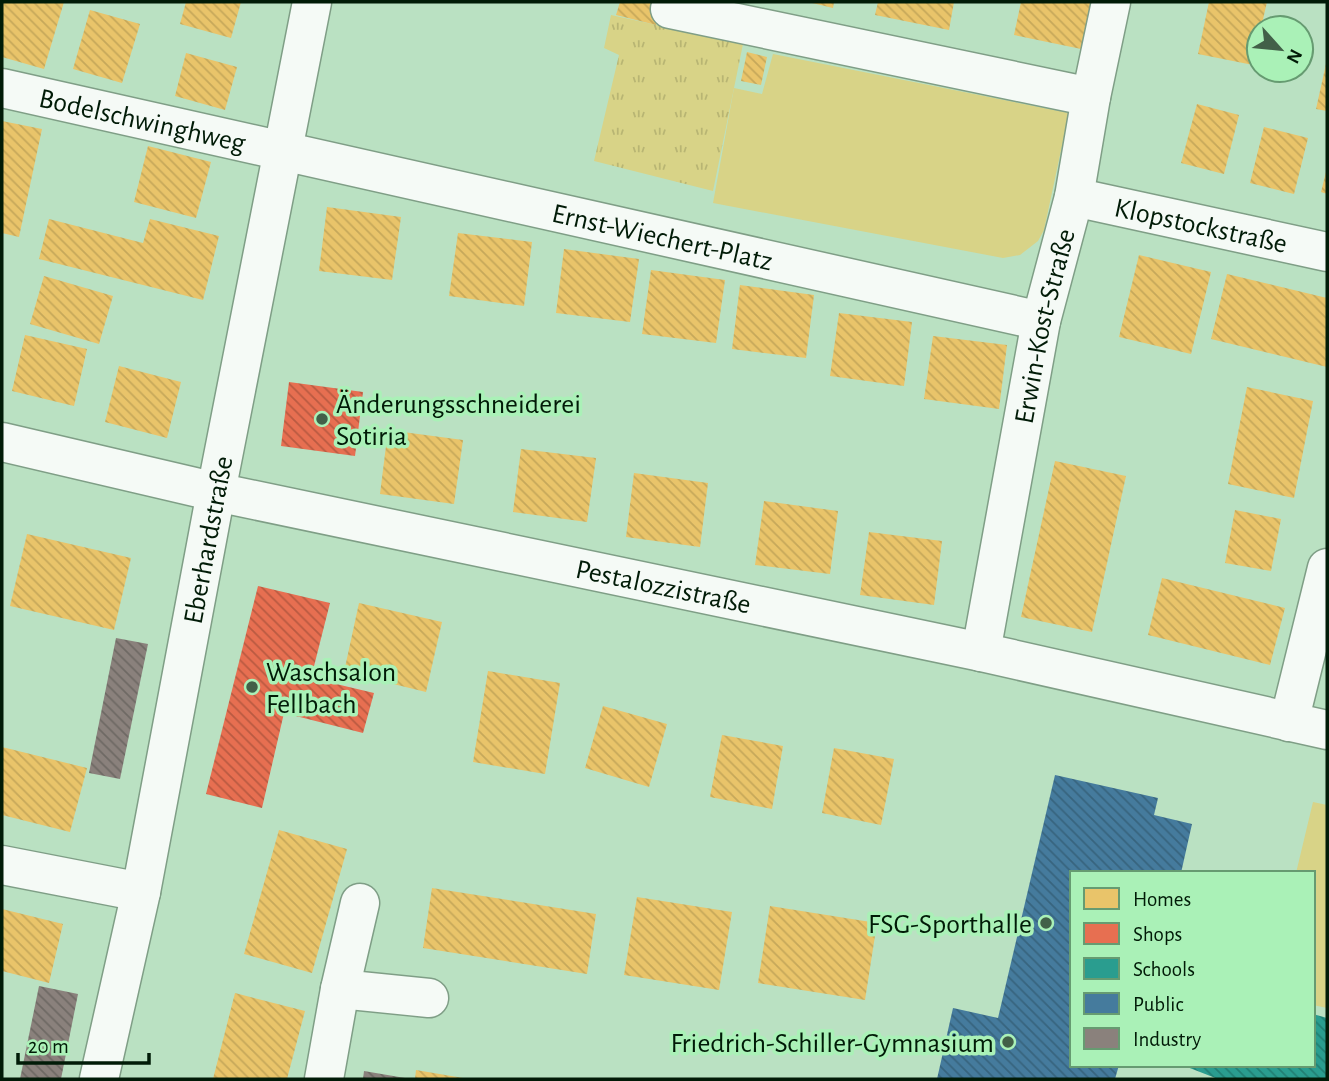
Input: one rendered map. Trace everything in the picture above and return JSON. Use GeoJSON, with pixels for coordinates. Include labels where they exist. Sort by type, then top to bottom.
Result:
{"type":"FeatureCollection","features":[{"type":"Feature","properties":{"kind":"street","name":"Eberhardstraße"},"geometry":{"type":"LineString","coordinates":[[99,1079],[141,892],[312,2]]}},
{"type":"Feature","properties":{"kind":"street","name":"Erwin-Kost-Straße"},"geometry":{"type":"LineString","coordinates":[[981,652],[1041,321],[1074,197],[1111,2]]}},
{"type":"Feature","properties":{"kind":"street"},"geometry":{"type":"LineString","coordinates":[[670,9],[1091,97]]}},
{"type":"Feature","properties":{"kind":"street","name":"Bodelschwinghweg"},"geometry":{"type":"LineString","coordinates":[[2,88],[283,152]]}},
{"type":"Feature","properties":{"kind":"street","name":"Ernst-Wiechert-Platz"},"geometry":{"type":"LineString","coordinates":[[283,152],[1041,321]]}},
{"type":"Feature","properties":{"kind":"street","name":"Klopstockstraße"},"geometry":{"type":"LineString","coordinates":[[1074,197],[1327,252]]}},
{"type":"Feature","properties":{"kind":"street","name":"Pestalozzistraße"},"geometry":{"type":"LineString","coordinates":[[2,442],[216,492],[981,652],[1327,730]]}},
{"type":"Feature","properties":{"kind":"street"},"geometry":{"type":"LineString","coordinates":[[1289,722],[1327,568]]}},
{"type":"Feature","properties":{"kind":"street"},"geometry":{"type":"LineString","coordinates":[[2,865],[141,892]]}},
{"type":"Feature","properties":{"kind":"street"},"geometry":{"type":"LineString","coordinates":[[324,1079],[340,989],[360,903]]}},
{"type":"Feature","properties":{"kind":"street"},"geometry":{"type":"LineString","coordinates":[[340,989],[429,998]]}},
{"type":"Feature","properties":{"kind":"green space"},"geometry":{"type":"Polygon","coordinates":[[[611,15],[743,44],[713,191],[594,161],[619,55],[604,48],[611,15]]]}},
{"type":"Feature","properties":{"kind":"green space"},"geometry":{"type":"Polygon","coordinates":[[[773,54],[1069,113],[1044,230],[1038,241],[1020,255],[1003,258],[713,203],[734,88],[762,94],[773,54]]]}},
{"type":"Feature","properties":{"kind":"green space"},"geometry":{"type":"Polygon","coordinates":[[[1313,802],[1327,805],[1327,1008],[1315,1005],[1315,871],[1296,871],[1313,802]]]}},
{"type":"Feature","properties":{"kind":"building: Homes"},"geometry":{"type":"Polygon","coordinates":[[[2,2],[64,2],[44,69],[2,57],[2,2]]]}},
{"type":"Feature","properties":{"kind":"building: Homes"},"geometry":{"type":"Polygon","coordinates":[[[186,2],[241,2],[231,38],[180,24],[186,2]]]}},
{"type":"Feature","properties":{"kind":"building: Homes"},"geometry":{"type":"Polygon","coordinates":[[[620,2],[662,2],[656,25],[616,15],[620,2]]]}},
{"type":"Feature","properties":{"kind":"building: Homes"},"geometry":{"type":"Polygon","coordinates":[[[808,2],[834,2],[833,8],[808,2]]]}},
{"type":"Feature","properties":{"kind":"building: Homes"},"geometry":{"type":"Polygon","coordinates":[[[878,2],[954,2],[949,30],[875,15],[878,2]]]}},
{"type":"Feature","properties":{"kind":"building: Homes"},"geometry":{"type":"Polygon","coordinates":[[[1021,2],[1095,2],[1086,50],[1014,35],[1021,2]]]}},
{"type":"Feature","properties":{"kind":"building: Homes"},"geometry":{"type":"Polygon","coordinates":[[[1209,2],[1267,2],[1264,14],[1245,14],[1245,63],[1198,54],[1209,2]]]}},
{"type":"Feature","properties":{"kind":"building: Homes"},"geometry":{"type":"Polygon","coordinates":[[[90,10],[140,24],[122,83],[73,69],[90,10]]]}},
{"type":"Feature","properties":{"kind":"building: Homes"},"geometry":{"type":"Polygon","coordinates":[[[747,52],[767,57],[761,85],[741,81],[747,52]]]}},
{"type":"Feature","properties":{"kind":"building: Homes"},"geometry":{"type":"Polygon","coordinates":[[[186,53],[237,67],[225,110],[175,96],[186,53]]]}},
{"type":"Feature","properties":{"kind":"building: Homes"},"geometry":{"type":"Polygon","coordinates":[[[1327,65],[1327,111],[1316,109],[1327,65]]]}},
{"type":"Feature","properties":{"kind":"building: Homes"},"geometry":{"type":"Polygon","coordinates":[[[1197,104],[1239,115],[1224,174],[1181,163],[1197,104]]]}},
{"type":"Feature","properties":{"kind":"building: Homes"},"geometry":{"type":"Polygon","coordinates":[[[2,121],[42,129],[19,237],[2,233],[2,121]]]}},
{"type":"Feature","properties":{"kind":"building: Homes"},"geometry":{"type":"Polygon","coordinates":[[[1264,127],[1308,138],[1294,194],[1250,183],[1264,127]]]}},
{"type":"Feature","properties":{"kind":"building: Homes"},"geometry":{"type":"Polygon","coordinates":[[[148,146],[211,162],[196,218],[134,202],[148,146]]]}},
{"type":"Feature","properties":{"kind":"building: Homes"},"geometry":{"type":"Polygon","coordinates":[[[1327,172],[1327,194],[1321,192],[1327,172]]]}},
{"type":"Feature","properties":{"kind":"building: Homes"},"geometry":{"type":"Polygon","coordinates":[[[327,207],[401,217],[392,280],[319,271],[327,207]]]}},
{"type":"Feature","properties":{"kind":"building: Homes"},"geometry":{"type":"Polygon","coordinates":[[[49,219],[143,243],[150,219],[219,236],[203,300],[39,259],[49,219]]]}},
{"type":"Feature","properties":{"kind":"building: Homes"},"geometry":{"type":"Polygon","coordinates":[[[458,233],[532,242],[524,306],[449,296],[458,233]]]}},
{"type":"Feature","properties":{"kind":"building: Homes"},"geometry":{"type":"Polygon","coordinates":[[[564,249],[639,259],[630,322],[556,313],[564,249]]]}},
{"type":"Feature","properties":{"kind":"building: Homes"},"geometry":{"type":"Polygon","coordinates":[[[1139,255],[1211,272],[1191,354],[1119,337],[1139,255]]]}},
{"type":"Feature","properties":{"kind":"building: Homes"},"geometry":{"type":"Polygon","coordinates":[[[651,270],[725,280],[716,343],[642,334],[651,270]]]}},
{"type":"Feature","properties":{"kind":"building: Homes"},"geometry":{"type":"Polygon","coordinates":[[[1227,274],[1327,298],[1327,367],[1211,339],[1227,274]]]}},
{"type":"Feature","properties":{"kind":"building: Homes"},"geometry":{"type":"Polygon","coordinates":[[[44,276],[113,296],[99,344],[30,324],[44,276]]]}},
{"type":"Feature","properties":{"kind":"building: Homes"},"geometry":{"type":"Polygon","coordinates":[[[740,285],[814,295],[806,358],[732,349],[740,285]]]}},
{"type":"Feature","properties":{"kind":"building: Homes"},"geometry":{"type":"Polygon","coordinates":[[[839,313],[912,322],[904,386],[830,376],[839,313]]]}},
{"type":"Feature","properties":{"kind":"building: Homes"},"geometry":{"type":"Polygon","coordinates":[[[25,335],[87,349],[74,406],[12,391],[25,335]]]}},
{"type":"Feature","properties":{"kind":"building: Homes"},"geometry":{"type":"Polygon","coordinates":[[[933,336],[1007,345],[999,409],[924,399],[933,336]]]}},
{"type":"Feature","properties":{"kind":"building: Homes"},"geometry":{"type":"Polygon","coordinates":[[[119,366],[181,382],[167,438],[105,422],[119,366]]]}},
{"type":"Feature","properties":{"kind":"building: Homes"},"geometry":{"type":"Polygon","coordinates":[[[1247,387],[1313,401],[1294,498],[1228,484],[1247,387]]]}},
{"type":"Feature","properties":{"kind":"building: Homes"},"geometry":{"type":"Polygon","coordinates":[[[388,430],[463,440],[454,504],[380,494],[388,430]]]}},
{"type":"Feature","properties":{"kind":"building: Homes"},"geometry":{"type":"Polygon","coordinates":[[[521,449],[596,458],[587,522],[513,512],[521,449]]]}},
{"type":"Feature","properties":{"kind":"building: Homes"},"geometry":{"type":"Polygon","coordinates":[[[1055,461],[1126,476],[1092,632],[1021,617],[1055,461]]]}},
{"type":"Feature","properties":{"kind":"building: Homes"},"geometry":{"type":"Polygon","coordinates":[[[634,473],[708,483],[700,547],[626,537],[634,473]]]}},
{"type":"Feature","properties":{"kind":"building: Homes"},"geometry":{"type":"Polygon","coordinates":[[[764,501],[838,511],[830,574],[755,565],[764,501]]]}},
{"type":"Feature","properties":{"kind":"building: Homes"},"geometry":{"type":"Polygon","coordinates":[[[1235,510],[1281,519],[1271,571],[1225,563],[1235,510]]]}},
{"type":"Feature","properties":{"kind":"building: Homes"},"geometry":{"type":"Polygon","coordinates":[[[869,532],[942,541],[934,605],[860,595],[869,532]]]}},
{"type":"Feature","properties":{"kind":"building: Homes"},"geometry":{"type":"Polygon","coordinates":[[[27,534],[131,558],[114,630],[10,606],[27,534]]]}},
{"type":"Feature","properties":{"kind":"building: Homes"},"geometry":{"type":"Polygon","coordinates":[[[1162,578],[1285,608],[1270,665],[1148,635],[1162,578]]]}},
{"type":"Feature","properties":{"kind":"building: Homes"},"geometry":{"type":"Polygon","coordinates":[[[359,603],[442,622],[426,692],[344,672],[359,603]]]}},
{"type":"Feature","properties":{"kind":"building: Homes"},"geometry":{"type":"Polygon","coordinates":[[[488,671],[560,683],[545,774],[473,762],[488,671]]]}},
{"type":"Feature","properties":{"kind":"building: Homes"},"geometry":{"type":"Polygon","coordinates":[[[603,706],[667,724],[649,787],[585,768],[603,706]]]}},
{"type":"Feature","properties":{"kind":"building: Homes"},"geometry":{"type":"Polygon","coordinates":[[[722,735],[783,746],[772,809],[710,797],[722,735]]]}},
{"type":"Feature","properties":{"kind":"building: Homes"},"geometry":{"type":"Polygon","coordinates":[[[2,747],[87,768],[70,832],[2,815],[2,747]]]}},
{"type":"Feature","properties":{"kind":"building: Homes"},"geometry":{"type":"Polygon","coordinates":[[[834,748],[894,759],[881,825],[822,813],[834,748]]]}},
{"type":"Feature","properties":{"kind":"building: Homes"},"geometry":{"type":"Polygon","coordinates":[[[279,830],[347,849],[312,973],[244,954],[279,830]]]}},
{"type":"Feature","properties":{"kind":"building: Homes"},"geometry":{"type":"Polygon","coordinates":[[[432,888],[596,914],[587,974],[423,948],[432,888]]]}},
{"type":"Feature","properties":{"kind":"building: Homes"},"geometry":{"type":"Polygon","coordinates":[[[637,897],[732,912],[719,990],[624,975],[637,897]]]}},
{"type":"Feature","properties":{"kind":"building: Homes"},"geometry":{"type":"Polygon","coordinates":[[[770,906],[877,923],[865,1000],[758,983],[770,906]]]}},
{"type":"Feature","properties":{"kind":"building: Homes"},"geometry":{"type":"Polygon","coordinates":[[[2,909],[63,924],[49,983],[2,971],[2,909]]]}},
{"type":"Feature","properties":{"kind":"building: Homes"},"geometry":{"type":"Polygon","coordinates":[[[235,993],[305,1011],[287,1079],[213,1079],[235,993]]]}},
{"type":"Feature","properties":{"kind":"building: Homes"},"geometry":{"type":"Polygon","coordinates":[[[416,1070],[463,1078],[463,1079],[415,1079],[416,1070]]]}},
{"type":"Feature","properties":{"kind":"building: Shops","name":"Änderungsschneiderei Sotiria"},"geometry":{"type":"Polygon","coordinates":[[[289,382],[363,392],[355,456],[281,446],[289,382]]]}},
{"type":"Feature","properties":{"kind":"building: Shops"},"geometry":{"type":"Polygon","coordinates":[[[258,586],[330,603],[311,678],[374,693],[363,733],[284,713],[262,808],[206,794],[258,586]]]}},
{"type":"Feature","properties":{"kind":"building: Schools"},"geometry":{"type":"Polygon","coordinates":[[[1315,1015],[1327,1018],[1327,1079],[1218,1079],[1187,1067],[1315,1067],[1315,1015]]]}},
{"type":"Feature","properties":{"kind":"building: Public"},"geometry":{"type":"Polygon","coordinates":[[[1055,775],[1158,798],[1154,815],[1192,824],[1181,871],[1070,871],[1070,1067],[1118,1067],[1115,1079],[937,1079],[953,1008],[998,1018],[1055,775]]]}},
{"type":"Feature","properties":{"kind":"building: Industry"},"geometry":{"type":"Polygon","coordinates":[[[116,638],[148,644],[120,779],[89,773],[116,638]]]}},
{"type":"Feature","properties":{"kind":"building: Industry"},"geometry":{"type":"Polygon","coordinates":[[[39,986],[78,994],[61,1079],[20,1079],[39,986]]]}},
{"type":"Feature","properties":{"kind":"building: Industry"},"geometry":{"type":"Polygon","coordinates":[[[364,1071],[405,1078],[405,1079],[363,1079],[364,1071]]]}},
{"type":"Feature","properties":{"kind":"place","name":"Änderungsschneiderei Sotiria"},"geometry":{"type":"Point","coordinates":[322,419]}},
{"type":"Feature","properties":{"kind":"place","name":"Waschsalon Fellbach"},"geometry":{"type":"Point","coordinates":[252,687]}},
{"type":"Feature","properties":{"kind":"place","name":"FSG-Sporthalle"},"geometry":{"type":"Point","coordinates":[1046,923]}},
{"type":"Feature","properties":{"kind":"place","name":"Friedrich-Schiller-Gymnasium"},"geometry":{"type":"Point","coordinates":[1008,1042]}}]}
